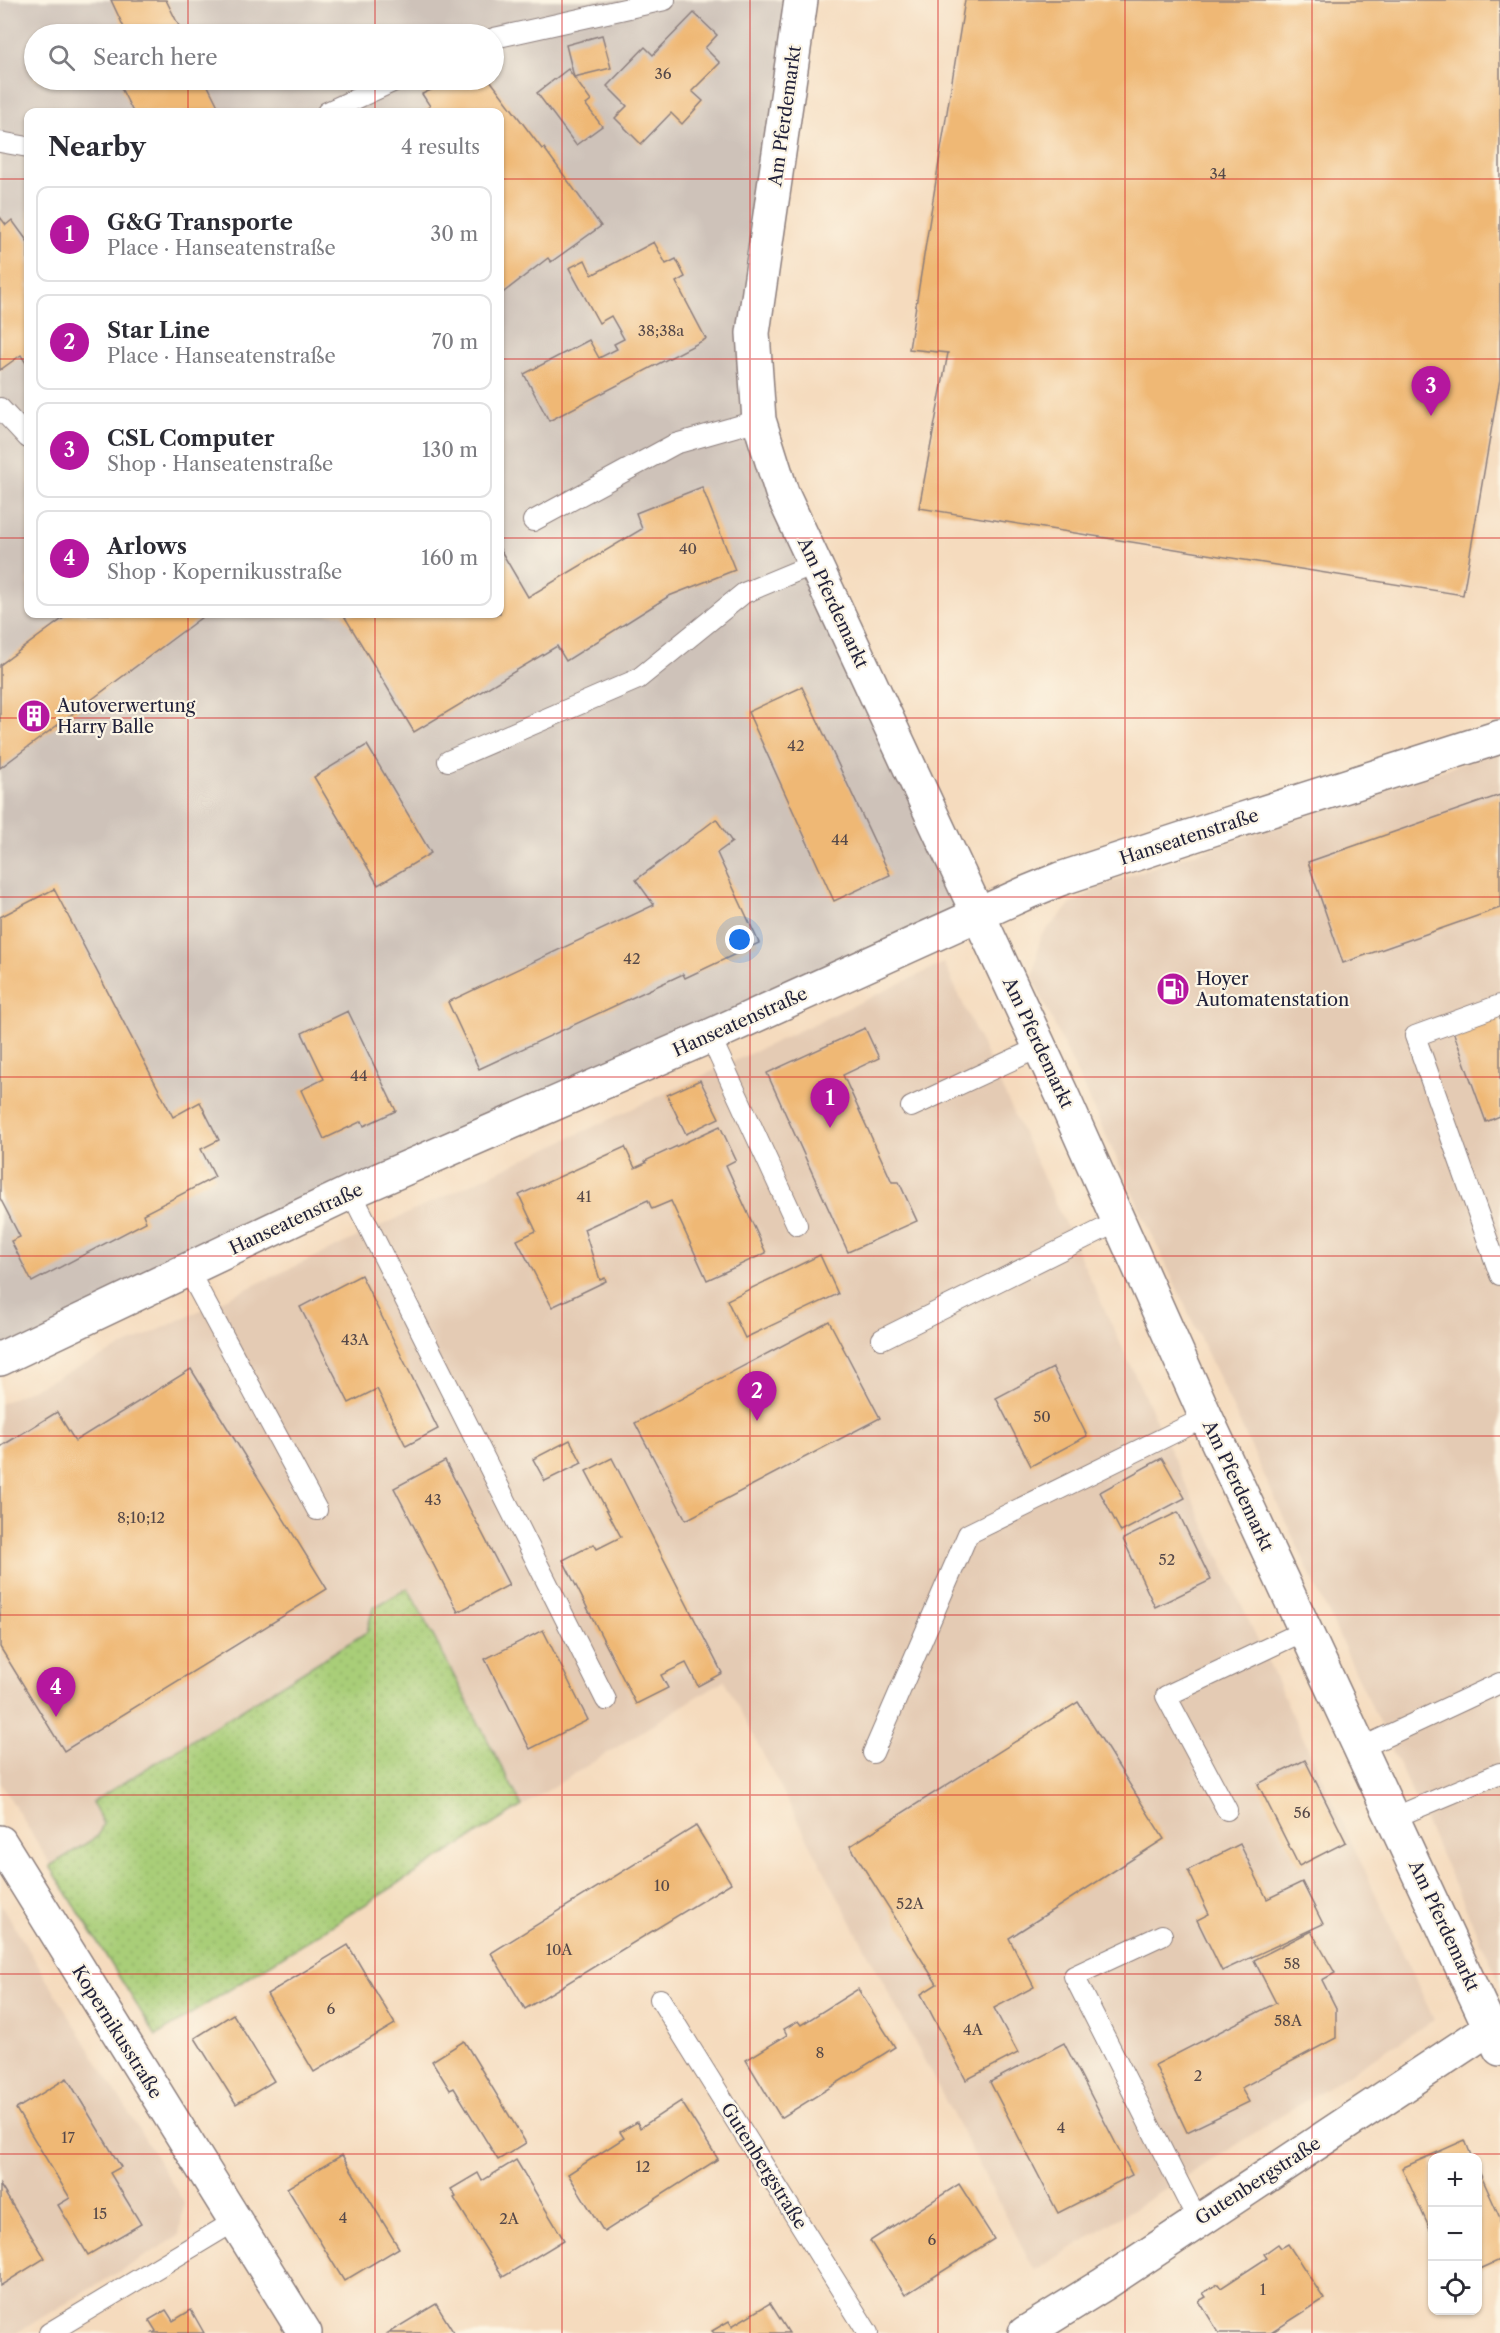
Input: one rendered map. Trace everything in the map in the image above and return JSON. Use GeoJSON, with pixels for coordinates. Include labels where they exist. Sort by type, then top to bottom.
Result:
{"type":"FeatureCollection","features":[{"type":"Feature","properties":{"kind":"street","name":"Am Pferdemarkt"},"geometry":{"type":"LineString","coordinates":[[801,0],[753,333],[759,420],[782,493],[1040,1047],[1206,1417],[1495,2039]]}},
{"type":"Feature","properties":{"kind":"street","name":"Hanseatenstraße"},"geometry":{"type":"LineString","coordinates":[[0,1359],[351,1192],[710,1036],[1060,879],[1500,737]]}},
{"type":"Feature","properties":{"kind":"street","name":"Kopernikusstraße"},"geometry":{"type":"LineString","coordinates":[[0,1842],[305,2333]]}},
{"type":"Feature","properties":{"kind":"street","name":"Gutenbergstraße"},"geometry":{"type":"LineString","coordinates":[[1024,2333],[1198,2221],[1495,2039]]}},
{"type":"Feature","properties":{"kind":"lane"},"geometry":{"type":"LineString","coordinates":[[504,36],[665,0]]}},
{"type":"Feature","properties":{"kind":"lane"},"geometry":{"type":"LineString","coordinates":[[336,108],[375,90]]}},
{"type":"Feature","properties":{"kind":"lane"},"geometry":{"type":"LineString","coordinates":[[0,142],[24,146]]}},
{"type":"Feature","properties":{"kind":"lane"},"geometry":{"type":"LineString","coordinates":[[0,408],[24,434]]}},
{"type":"Feature","properties":{"kind":"lane"},"geometry":{"type":"LineString","coordinates":[[533,521],[675,444],[759,420]]}},
{"type":"Feature","properties":{"kind":"lane"},"geometry":{"type":"LineString","coordinates":[[448,760],[638,679],[744,593],[814,564]]}},
{"type":"Feature","properties":{"kind":"lane"},"geometry":{"type":"LineString","coordinates":[[1500,1005],[1414,1036],[1500,1275]]}},
{"type":"Feature","properties":{"kind":"lane"},"geometry":{"type":"LineString","coordinates":[[710,1036],[797,1226]]}},
{"type":"Feature","properties":{"kind":"lane"},"geometry":{"type":"LineString","coordinates":[[911,1107],[1040,1047]]}},
{"type":"Feature","properties":{"kind":"lane"},"geometry":{"type":"LineString","coordinates":[[351,1192],[606,1700]]}},
{"type":"Feature","properties":{"kind":"lane"},"geometry":{"type":"LineString","coordinates":[[882,1338],[1119,1221]]}},
{"type":"Feature","properties":{"kind":"lane"},"geometry":{"type":"LineString","coordinates":[[188,1270],[317,1510]]}},
{"type":"Feature","properties":{"kind":"lane"},"geometry":{"type":"LineString","coordinates":[[873,1753],[969,1534],[1206,1417]]}},
{"type":"Feature","properties":{"kind":"lane"},"geometry":{"type":"LineString","coordinates":[[1227,1810],[1166,1696],[1306,1630]]}},
{"type":"Feature","properties":{"kind":"lane"},"geometry":{"type":"LineString","coordinates":[[1361,1748],[1500,1683]]}},
{"type":"Feature","properties":{"kind":"lane"},"geometry":{"type":"LineString","coordinates":[[1394,1818],[1500,1773]]}},
{"type":"Feature","properties":{"kind":"lane"},"geometry":{"type":"LineString","coordinates":[[1162,1935],[1074,1976],[1198,2221]]}},
{"type":"Feature","properties":{"kind":"lane","name":"Gutenbergstraße"},"geometry":{"type":"LineString","coordinates":[[660,1999],[868,2333]]}},
{"type":"Feature","properties":{"kind":"lane"},"geometry":{"type":"LineString","coordinates":[[49,2333],[235,2221]]}},
{"type":"Feature","properties":{"kind":"shaded area"},"geometry":{"type":"Polygon","coordinates":[[[0,0],[801,0],[759,420],[978,914],[0,1359],[0,0]]]}},
{"type":"Feature","properties":{"kind":"shaded area"},"geometry":{"type":"Polygon","coordinates":[[[1500,751],[1500,1982],[1033,979],[1040,937],[1069,906],[1104,884],[1500,751]]]}},
{"type":"Feature","properties":{"kind":"shaded area"},"geometry":{"type":"Polygon","coordinates":[[[944,963],[1434,2020],[1035,2271],[724,1680],[156,2036],[0,1782],[0,1404],[944,963]]]}},
{"type":"Feature","properties":{"kind":"shaded area"},"geometry":{"type":"Polygon","coordinates":[[[0,1903],[184,2203],[179,2236],[16,2333],[0,2333],[0,1903]]]}},
{"type":"Feature","properties":{"kind":"green space"},"geometry":{"type":"Polygon","coordinates":[[[408,1588],[522,1806],[156,2036],[50,1866],[98,1836],[103,1824],[92,1802],[367,1632],[373,1608],[408,1588]]]}},
{"type":"Feature","properties":{"kind":"building"},"geometry":{"type":"Polygon","coordinates":[[[111,0],[166,0],[178,24],[122,24],[111,0]]]}},
{"type":"Feature","properties":{"kind":"building"},"geometry":{"type":"Polygon","coordinates":[[[965,0],[1500,0],[1500,379],[1463,595],[919,508],[948,353],[909,349],[965,0]]]}},
{"type":"Feature","properties":{"kind":"building"},"geometry":{"type":"Polygon","coordinates":[[[694,13],[717,35],[705,48],[720,63],[692,91],[703,101],[682,124],[671,113],[641,144],[615,118],[627,106],[607,86],[645,47],[653,55],[694,13]]]}},
{"type":"Feature","properties":{"kind":"building"},"geometry":{"type":"Polygon","coordinates":[[[602,35],[611,68],[574,77],[566,45],[602,35]]]}},
{"type":"Feature","properties":{"kind":"building"},"geometry":{"type":"Polygon","coordinates":[[[568,69],[591,101],[586,105],[602,126],[576,145],[537,93],[568,69]]]}},
{"type":"Feature","properties":{"kind":"building"},"geometry":{"type":"Polygon","coordinates":[[[122,90],[210,90],[219,108],[131,108],[122,90]]]}},
{"type":"Feature","properties":{"kind":"building"},"geometry":{"type":"Polygon","coordinates":[[[431,90],[498,90],[542,149],[544,148],[601,226],[551,262],[548,258],[504,292],[504,108],[427,108],[430,106],[422,94],[431,90]]]}},
{"type":"Feature","properties":{"kind":"building"},"geometry":{"type":"Polygon","coordinates":[[[0,217],[6,225],[12,220],[24,236],[24,360],[21,355],[0,370],[0,217]]]}},
{"type":"Feature","properties":{"kind":"building"},"geometry":{"type":"Polygon","coordinates":[[[654,242],[666,264],[676,259],[685,277],[676,282],[706,339],[549,421],[524,374],[589,340],[599,358],[617,349],[614,344],[624,339],[611,316],[599,323],[569,268],[585,260],[592,275],[654,242]]]}},
{"type":"Feature","properties":{"kind":"building"},"geometry":{"type":"Polygon","coordinates":[[[702,487],[735,570],[669,596],[566,661],[557,646],[414,732],[345,618],[504,618],[504,556],[528,597],[642,529],[636,513],[702,487]]]}},
{"type":"Feature","properties":{"kind":"building","name":"Autoverwertung Harry Balle"},"geometry":{"type":"Polygon","coordinates":[[[64,618],[201,618],[0,768],[0,665],[64,618]]]}},
{"type":"Feature","properties":{"kind":"building"},"geometry":{"type":"Polygon","coordinates":[[[802,687],[890,875],[834,901],[748,712],[802,687]]]}},
{"type":"Feature","properties":{"kind":"building"},"geometry":{"type":"Polygon","coordinates":[[[367,745],[431,853],[378,885],[314,777],[367,745]]]}},
{"type":"Feature","properties":{"kind":"building"},"geometry":{"type":"Polygon","coordinates":[[[1500,795],[1500,908],[1343,963],[1308,862],[1500,795]]]}},
{"type":"Feature","properties":{"kind":"building"},"geometry":{"type":"Polygon","coordinates":[[[716,819],[732,842],[717,853],[759,943],[685,978],[683,974],[479,1069],[448,1002],[654,905],[636,880],[716,819]]]}},
{"type":"Feature","properties":{"kind":"building"},"geometry":{"type":"Polygon","coordinates":[[[54,889],[173,1117],[200,1102],[219,1140],[201,1149],[215,1177],[143,1214],[146,1222],[32,1282],[11,1241],[20,1237],[0,1198],[0,917],[54,889]]]}},
{"type":"Feature","properties":{"kind":"building"},"geometry":{"type":"Polygon","coordinates":[[[348,1011],[396,1111],[364,1126],[362,1121],[324,1139],[301,1090],[324,1079],[302,1033],[348,1011]]]}},
{"type":"Feature","properties":{"kind":"building"},"geometry":{"type":"Polygon","coordinates":[[[1500,1015],[1500,1116],[1486,1122],[1453,1031],[1500,1015]]]}},
{"type":"Feature","properties":{"kind":"building"},"geometry":{"type":"Polygon","coordinates":[[[865,1028],[879,1058],[843,1075],[892,1182],[899,1182],[917,1221],[848,1252],[767,1073],[865,1028]]]}},
{"type":"Feature","properties":{"kind":"building"},"geometry":{"type":"Polygon","coordinates":[[[700,1080],[719,1118],[686,1134],[667,1095],[700,1080]]]}},
{"type":"Feature","properties":{"kind":"building"},"geometry":{"type":"Polygon","coordinates":[[[720,1126],[736,1160],[726,1165],[766,1253],[707,1280],[671,1201],[652,1209],[648,1200],[584,1229],[600,1280],[605,1278],[606,1281],[552,1307],[517,1240],[536,1231],[519,1195],[625,1147],[635,1168],[646,1163],[645,1161],[720,1126]]]}},
{"type":"Feature","properties":{"kind":"building"},"geometry":{"type":"Polygon","coordinates":[[[820,1255],[838,1294],[745,1338],[727,1300],[820,1255]]]}},
{"type":"Feature","properties":{"kind":"building"},"geometry":{"type":"Polygon","coordinates":[[[361,1275],[438,1429],[406,1446],[377,1389],[349,1403],[300,1307],[361,1275]]]}},
{"type":"Feature","properties":{"kind":"building"},"geometry":{"type":"Polygon","coordinates":[[[829,1321],[880,1418],[686,1520],[635,1423],[829,1321]]]}},
{"type":"Feature","properties":{"kind":"building"},"geometry":{"type":"Polygon","coordinates":[[[1053,1368],[1087,1436],[1031,1466],[996,1398],[1053,1368]]]}},
{"type":"Feature","properties":{"kind":"building"},"geometry":{"type":"Polygon","coordinates":[[[191,1369],[327,1589],[64,1751],[0,1647],[0,1447],[57,1412],[75,1441],[191,1369]]]}},
{"type":"Feature","properties":{"kind":"building"},"geometry":{"type":"Polygon","coordinates":[[[570,1440],[582,1463],[545,1481],[533,1459],[570,1440]]]}},
{"type":"Feature","properties":{"kind":"building"},"geometry":{"type":"Polygon","coordinates":[[[612,1458],[722,1673],[698,1686],[686,1663],[661,1675],[668,1688],[636,1704],[563,1560],[594,1544],[597,1549],[621,1537],[586,1471],[612,1458]]]}},
{"type":"Feature","properties":{"kind":"building"},"geometry":{"type":"Polygon","coordinates":[[[1162,1458],[1185,1498],[1121,1532],[1100,1492],[1162,1458]]]}},
{"type":"Feature","properties":{"kind":"building"},"geometry":{"type":"Polygon","coordinates":[[[445,1461],[509,1585],[458,1612],[394,1488],[445,1461]]]}},
{"type":"Feature","properties":{"kind":"building"},"geometry":{"type":"Polygon","coordinates":[[[1178,1512],[1211,1580],[1155,1607],[1123,1539],[1178,1512]]]}},
{"type":"Feature","properties":{"kind":"building"},"geometry":{"type":"Polygon","coordinates":[[[543,1630],[588,1720],[530,1749],[485,1659],[543,1630]]]}},
{"type":"Feature","properties":{"kind":"building"},"geometry":{"type":"Polygon","coordinates":[[[1078,1702],[1164,1839],[1009,1938],[1034,1987],[994,2008],[1018,2053],[966,2080],[921,1994],[937,1984],[850,1846],[1078,1702]]]}},
{"type":"Feature","properties":{"kind":"building"},"geometry":{"type":"Polygon","coordinates":[[[1305,1760],[1346,1842],[1299,1866],[1258,1784],[1305,1760]]]}},
{"type":"Feature","properties":{"kind":"building"},"geometry":{"type":"Polygon","coordinates":[[[696,1826],[731,1883],[525,2009],[491,1953],[696,1826]]]}},
{"type":"Feature","properties":{"kind":"building"},"geometry":{"type":"Polygon","coordinates":[[[1240,1844],[1267,1899],[1302,1882],[1323,1924],[1222,1971],[1197,1920],[1209,1914],[1188,1870],[1240,1844]]]}},
{"type":"Feature","properties":{"kind":"building"},"geometry":{"type":"Polygon","coordinates":[[[1311,1931],[1335,1973],[1322,1980],[1336,2008],[1336,2038],[1241,2088],[1249,2102],[1187,2132],[1155,2065],[1276,2003],[1254,1960],[1311,1931]]]}},
{"type":"Feature","properties":{"kind":"building"},"geometry":{"type":"Polygon","coordinates":[[[348,1945],[395,2024],[314,2072],[267,1994],[348,1945]]]}},
{"type":"Feature","properties":{"kind":"building"},"geometry":{"type":"Polygon","coordinates":[[[858,1989],[895,2047],[781,2118],[746,2060],[787,2035],[784,2029],[798,2021],[801,2025],[858,1989]]]}},
{"type":"Feature","properties":{"kind":"building"},"geometry":{"type":"Polygon","coordinates":[[[233,2014],[274,2081],[236,2104],[195,2038],[233,2014]]]}},
{"type":"Feature","properties":{"kind":"building"},"geometry":{"type":"Polygon","coordinates":[[[464,2041],[526,2143],[498,2160],[454,2088],[450,2090],[432,2061],[464,2041]]]}},
{"type":"Feature","properties":{"kind":"building"},"geometry":{"type":"Polygon","coordinates":[[[1064,2043],[1132,2175],[1058,2213],[990,2082],[1064,2043]]]}},
{"type":"Feature","properties":{"kind":"building"},"geometry":{"type":"Polygon","coordinates":[[[67,2078],[121,2167],[110,2173],[141,2224],[88,2255],[58,2205],[70,2198],[16,2109],[67,2078]]]}},
{"type":"Feature","properties":{"kind":"building"},"geometry":{"type":"Polygon","coordinates":[[[681,2101],[718,2159],[604,2232],[568,2174],[624,2138],[620,2132],[637,2122],[640,2128],[681,2101]]]}},
{"type":"Feature","properties":{"kind":"building"},"geometry":{"type":"Polygon","coordinates":[[[1465,2140],[1470,2153],[1436,2153],[1465,2140]]]}},
{"type":"Feature","properties":{"kind":"building"},"geometry":{"type":"Polygon","coordinates":[[[342,2155],[399,2248],[344,2281],[287,2188],[342,2155]]]}},
{"type":"Feature","properties":{"kind":"building"},"geometry":{"type":"Polygon","coordinates":[[[1428,2156],[1428,2225],[1402,2168],[1428,2156]]]}},
{"type":"Feature","properties":{"kind":"building"},"geometry":{"type":"Polygon","coordinates":[[[516,2160],[564,2240],[503,2277],[454,2198],[456,2197],[451,2189],[478,2173],[482,2181],[516,2160]]]}},
{"type":"Feature","properties":{"kind":"building"},"geometry":{"type":"Polygon","coordinates":[[[1482,2178],[1500,2218],[1500,2260],[1482,2268],[1482,2178]]]}},
{"type":"Feature","properties":{"kind":"building"},"geometry":{"type":"Polygon","coordinates":[[[959,2184],[994,2239],[905,2295],[870,2241],[959,2184]]]}},
{"type":"Feature","properties":{"kind":"building"},"geometry":{"type":"Polygon","coordinates":[[[0,2185],[45,2258],[0,2286],[0,2185]]]}},
{"type":"Feature","properties":{"kind":"building"},"geometry":{"type":"Polygon","coordinates":[[[1278,2244],[1281,2248],[1288,2244],[1324,2299],[1271,2333],[1219,2333],[1199,2301],[1206,2297],[1203,2293],[1218,2284],[1221,2288],[1267,2258],[1264,2254],[1278,2244]]]}},
{"type":"Feature","properties":{"kind":"building"},"geometry":{"type":"Polygon","coordinates":[[[770,2303],[789,2333],[714,2333],[712,2331],[729,2321],[732,2326],[770,2303]]]}},
{"type":"Feature","properties":{"kind":"building"},"geometry":{"type":"Polygon","coordinates":[[[436,2304],[454,2333],[388,2333],[436,2304]]]}},
{"type":"Feature","properties":{"kind":"building"},"geometry":{"type":"Polygon","coordinates":[[[166,2310],[173,2321],[191,2310],[204,2333],[153,2333],[156,2331],[149,2320],[166,2310]]]}},
{"type":"Feature","properties":{"kind":"place","name":"CSL Computer"},"geometry":{"type":"Point","coordinates":[1431,416]}},
{"type":"Feature","properties":{"kind":"place","name":"Autoverwertung Harry Balle"},"geometry":{"type":"Point","coordinates":[34,716]}},
{"type":"Feature","properties":{"kind":"place","name":"Hoyer Automatenstation"},"geometry":{"type":"Point","coordinates":[1173,989]}},
{"type":"Feature","properties":{"kind":"place","name":"G&G Transporte"},"geometry":{"type":"Point","coordinates":[830,1128]}},
{"type":"Feature","properties":{"kind":"place","name":"Star Line"},"geometry":{"type":"Point","coordinates":[757,1421]}},
{"type":"Feature","properties":{"kind":"place","name":"Arlows"},"geometry":{"type":"Point","coordinates":[56,1717]}}]}
